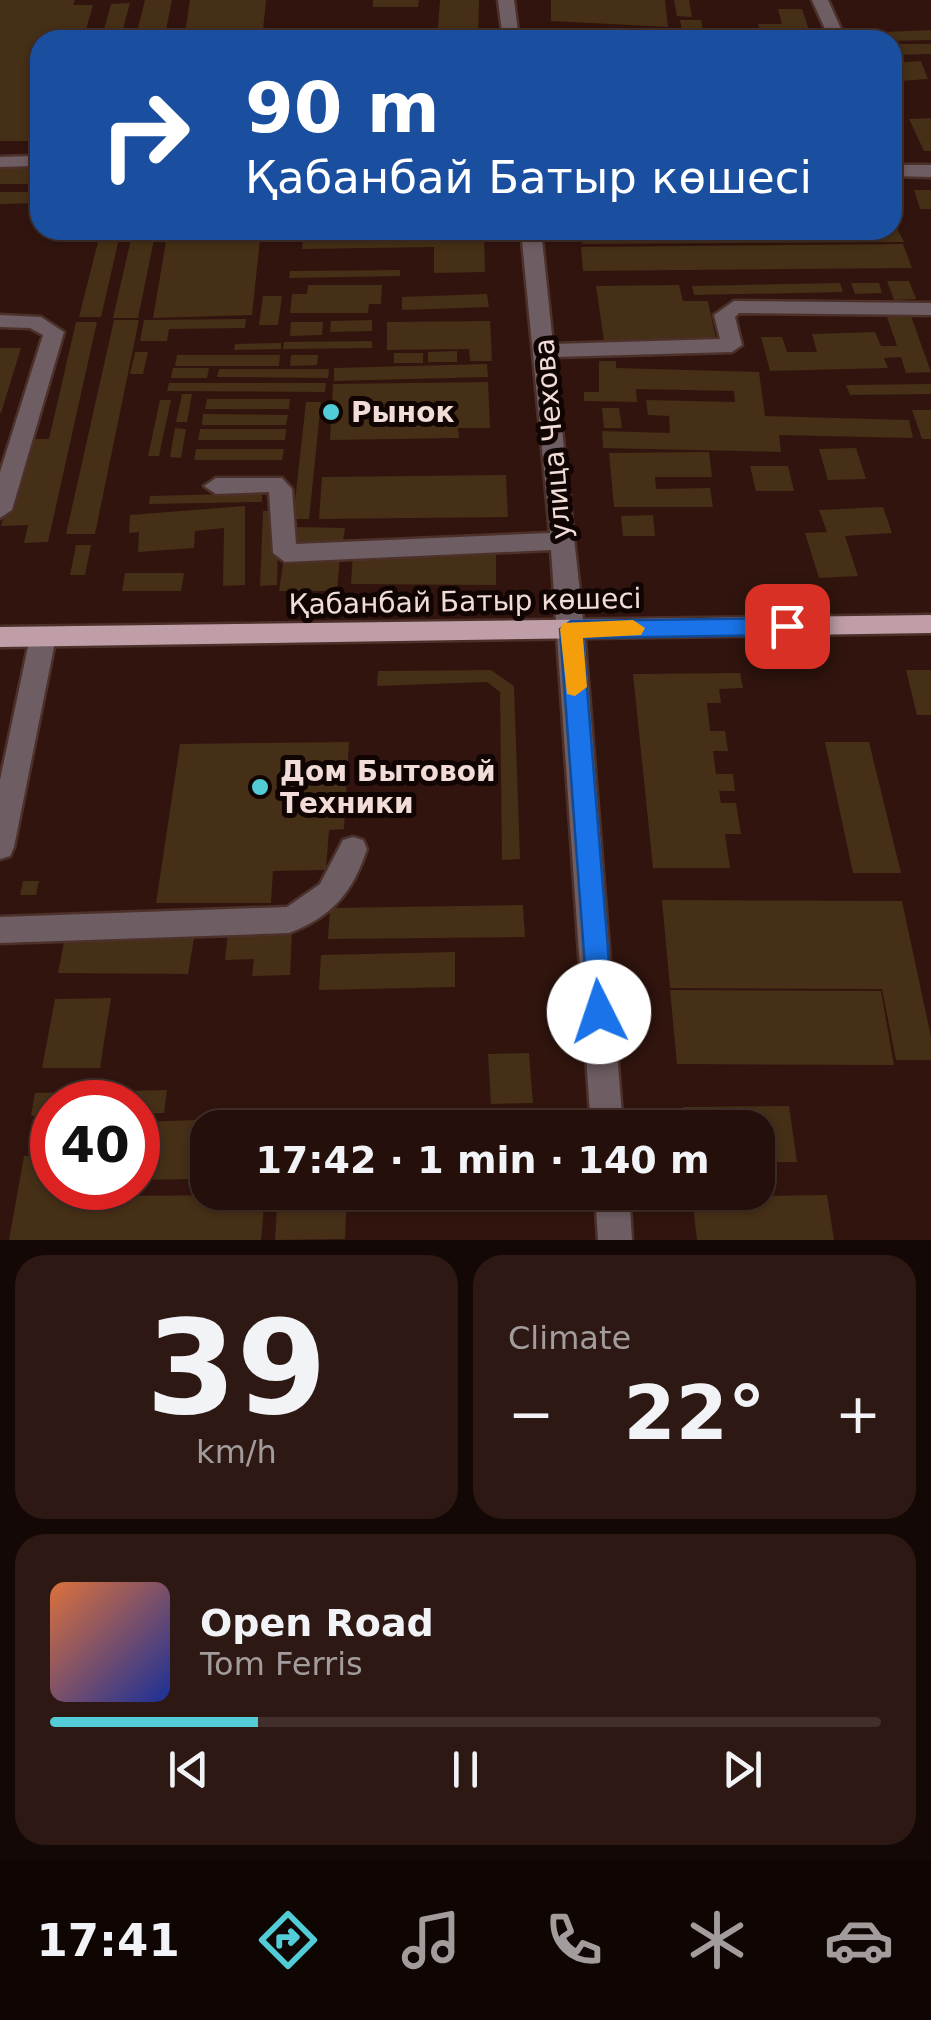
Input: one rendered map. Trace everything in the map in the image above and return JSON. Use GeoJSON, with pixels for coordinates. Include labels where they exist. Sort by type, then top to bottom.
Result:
{"type":"FeatureCollection","features":[{"type":"Feature","properties":{"kind":"main road","name":"Қабанбай Батыр көшесі"},"geometry":{"type":"LineString","coordinates":[[0,638],[931,624]]}},
{"type":"Feature","properties":{"kind":"street"},"geometry":{"type":"LineString","coordinates":[[506,0],[509,30]]}},
{"type":"Feature","properties":{"kind":"street"},"geometry":{"type":"LineString","coordinates":[[820,0],[834,30]]}},
{"type":"Feature","properties":{"kind":"street"},"geometry":{"type":"LineString","coordinates":[[0,162],[30,161]]}},
{"type":"Feature","properties":{"kind":"street"},"geometry":{"type":"LineString","coordinates":[[902,169],[931,171]]}},
{"type":"Feature","properties":{"kind":"street","name":"улица Чехова"},"geometry":{"type":"LineString","coordinates":[[533,240],[571,629],[606,1110]]}},
{"type":"Feature","properties":{"kind":"street"},"geometry":{"type":"LineString","coordinates":[[544,351],[732,345],[724,315],[734,307],[931,309]]}},
{"type":"Feature","properties":{"kind":"street"},"geometry":{"type":"LineString","coordinates":[[0,322],[34,322],[54,332],[0,510]]}},
{"type":"Feature","properties":{"kind":"street"},"geometry":{"type":"LineString","coordinates":[[216,486],[274,484],[280,488],[285,553],[562,541]]}},
{"type":"Feature","properties":{"kind":"street"},"geometry":{"type":"LineString","coordinates":[[0,846],[43,637]]}},
{"type":"Feature","properties":{"kind":"street"},"geometry":{"type":"LineString","coordinates":[[0,930],[289,920],[322,904],[341,885],[352,849]]}},
{"type":"Feature","properties":{"kind":"street"},"geometry":{"type":"LineString","coordinates":[[613,1210],[615,1240]]}},
{"type":"Feature","properties":{"kind":"building"},"geometry":{"type":"Polygon","coordinates":[[[0,0],[75,0],[73,5],[93,5],[86,30],[30,30],[30,141],[0,141],[0,0]]]}},
{"type":"Feature","properties":{"kind":"building"},"geometry":{"type":"Polygon","coordinates":[[[145,0],[172,0],[166,30],[138,30],[145,0]]]}},
{"type":"Feature","properties":{"kind":"building"},"geometry":{"type":"Polygon","coordinates":[[[190,0],[266,0],[263,30],[186,30],[190,0]]]}},
{"type":"Feature","properties":{"kind":"building"},"geometry":{"type":"Polygon","coordinates":[[[373,0],[419,0],[418,7],[373,7],[373,0]]]}},
{"type":"Feature","properties":{"kind":"building"},"geometry":{"type":"Polygon","coordinates":[[[440,0],[479,0],[478,30],[438,30],[440,0]]]}},
{"type":"Feature","properties":{"kind":"building"},"geometry":{"type":"Polygon","coordinates":[[[551,0],[665,0],[668,27],[551,21],[551,0]]]}},
{"type":"Feature","properties":{"kind":"building"},"geometry":{"type":"Polygon","coordinates":[[[674,0],[689,0],[692,17],[677,16],[674,0]]]}},
{"type":"Feature","properties":{"kind":"building"},"geometry":{"type":"Polygon","coordinates":[[[130,3],[123,30],[104,30],[111,4],[130,3]]]}},
{"type":"Feature","properties":{"kind":"building"},"geometry":{"type":"Polygon","coordinates":[[[778,9],[802,9],[809,30],[760,30],[758,24],[782,24],[778,9]]]}},
{"type":"Feature","properties":{"kind":"building"},"geometry":{"type":"Polygon","coordinates":[[[680,20],[701,20],[703,30],[682,30],[680,20]]]}},
{"type":"Feature","properties":{"kind":"building"},"geometry":{"type":"Polygon","coordinates":[[[543,28],[579,28],[579,30],[543,28]]]}},
{"type":"Feature","properties":{"kind":"building"},"geometry":{"type":"Polygon","coordinates":[[[931,30],[931,40],[902,41],[902,31],[931,30]]]}},
{"type":"Feature","properties":{"kind":"building"},"geometry":{"type":"Polygon","coordinates":[[[902,44],[931,44],[931,54],[902,55],[902,44]]]}},
{"type":"Feature","properties":{"kind":"building"},"geometry":{"type":"Polygon","coordinates":[[[921,61],[928,79],[902,81],[902,62],[921,61]]]}},
{"type":"Feature","properties":{"kind":"building"},"geometry":{"type":"Polygon","coordinates":[[[931,118],[931,151],[924,151],[909,119],[931,118]]]}},
{"type":"Feature","properties":{"kind":"building"},"geometry":{"type":"Polygon","coordinates":[[[0,166],[30,166],[30,184],[0,184],[0,166]]]}},
{"type":"Feature","properties":{"kind":"building"},"geometry":{"type":"Polygon","coordinates":[[[914,190],[931,190],[931,209],[920,209],[914,190]]]}},
{"type":"Feature","properties":{"kind":"building"},"geometry":{"type":"Polygon","coordinates":[[[0,192],[30,192],[30,203],[0,204],[0,192]]]}},
{"type":"Feature","properties":{"kind":"building"},"geometry":{"type":"Polygon","coordinates":[[[902,238],[904,242],[582,244],[582,240],[902,238]]]}},
{"type":"Feature","properties":{"kind":"building"},"geometry":{"type":"Polygon","coordinates":[[[98,240],[119,240],[101,317],[79,317],[98,240]]]}},
{"type":"Feature","properties":{"kind":"building"},"geometry":{"type":"Polygon","coordinates":[[[131,240],[154,240],[138,318],[113,318],[131,240]]]}},
{"type":"Feature","properties":{"kind":"building"},"geometry":{"type":"Polygon","coordinates":[[[166,240],[260,240],[252,315],[153,318],[166,240]]]}},
{"type":"Feature","properties":{"kind":"building"},"geometry":{"type":"Polygon","coordinates":[[[303,240],[484,240],[485,272],[434,273],[434,247],[302,249],[303,240]]]}},
{"type":"Feature","properties":{"kind":"building"},"geometry":{"type":"Polygon","coordinates":[[[903,244],[912,268],[583,271],[581,247],[903,244]]]}},
{"type":"Feature","properties":{"kind":"building"},"geometry":{"type":"Polygon","coordinates":[[[400,270],[400,276],[289,278],[290,271],[400,270]]]}},
{"type":"Feature","properties":{"kind":"building"},"geometry":{"type":"Polygon","coordinates":[[[887,281],[909,281],[916,299],[894,300],[887,281]]]}},
{"type":"Feature","properties":{"kind":"building"},"geometry":{"type":"Polygon","coordinates":[[[840,283],[843,292],[694,295],[692,286],[840,283]]]}},
{"type":"Feature","properties":{"kind":"building"},"geometry":{"type":"Polygon","coordinates":[[[851,283],[879,283],[882,293],[855,294],[851,283]]]}},
{"type":"Feature","properties":{"kind":"building"},"geometry":{"type":"Polygon","coordinates":[[[308,285],[382,285],[381,304],[369,304],[368,313],[290,313],[292,294],[307,294],[308,285]]]}},
{"type":"Feature","properties":{"kind":"building"},"geometry":{"type":"Polygon","coordinates":[[[679,285],[683,301],[708,301],[716,339],[604,341],[596,286],[679,285]]]}},
{"type":"Feature","properties":{"kind":"building"},"geometry":{"type":"Polygon","coordinates":[[[487,294],[489,307],[402,310],[402,297],[487,294]]]}},
{"type":"Feature","properties":{"kind":"building"},"geometry":{"type":"Polygon","coordinates":[[[263,296],[282,296],[278,325],[259,325],[263,296]]]}},
{"type":"Feature","properties":{"kind":"building"},"geometry":{"type":"Polygon","coordinates":[[[911,316],[931,372],[906,373],[901,357],[884,358],[888,368],[770,371],[761,337],[782,337],[787,352],[817,352],[812,334],[875,332],[881,346],[897,346],[887,317],[911,316]]]}},
{"type":"Feature","properties":{"kind":"building"},"geometry":{"type":"Polygon","coordinates":[[[246,319],[245,328],[169,329],[167,341],[140,341],[144,320],[246,319]]]}},
{"type":"Feature","properties":{"kind":"building"},"geometry":{"type":"Polygon","coordinates":[[[114,320],[139,320],[95,534],[66,534],[114,320]]]}},
{"type":"Feature","properties":{"kind":"building"},"geometry":{"type":"Polygon","coordinates":[[[372,320],[372,331],[330,332],[331,321],[372,320]]]}},
{"type":"Feature","properties":{"kind":"building"},"geometry":{"type":"Polygon","coordinates":[[[490,321],[492,361],[470,361],[469,349],[387,350],[387,322],[490,321]]]}},
{"type":"Feature","properties":{"kind":"building"},"geometry":{"type":"Polygon","coordinates":[[[76,322],[97,322],[48,542],[24,543],[28,525],[1,526],[23,439],[49,439],[76,322]]]}},
{"type":"Feature","properties":{"kind":"building"},"geometry":{"type":"Polygon","coordinates":[[[291,322],[323,322],[322,335],[290,336],[291,322]]]}},
{"type":"Feature","properties":{"kind":"building"},"geometry":{"type":"Polygon","coordinates":[[[372,341],[372,348],[283,349],[284,342],[372,341]]]}},
{"type":"Feature","properties":{"kind":"building"},"geometry":{"type":"Polygon","coordinates":[[[281,343],[281,349],[234,350],[235,344],[281,343]]]}},
{"type":"Feature","properties":{"kind":"building"},"geometry":{"type":"Polygon","coordinates":[[[0,348],[21,348],[1,413],[0,413],[0,348]]]}},
{"type":"Feature","properties":{"kind":"building"},"geometry":{"type":"Polygon","coordinates":[[[457,351],[457,362],[428,362],[428,352],[457,351]]]}},
{"type":"Feature","properties":{"kind":"building"},"geometry":{"type":"Polygon","coordinates":[[[135,352],[148,352],[143,374],[130,374],[135,352]]]}},
{"type":"Feature","properties":{"kind":"building"},"geometry":{"type":"Polygon","coordinates":[[[394,353],[423,353],[423,363],[394,363],[394,353]]]}},
{"type":"Feature","properties":{"kind":"building"},"geometry":{"type":"Polygon","coordinates":[[[177,355],[280,355],[279,366],[175,366],[177,355]]]}},
{"type":"Feature","properties":{"kind":"building"},"geometry":{"type":"Polygon","coordinates":[[[291,355],[318,355],[317,365],[290,366],[291,355]]]}},
{"type":"Feature","properties":{"kind":"building"},"geometry":{"type":"Polygon","coordinates":[[[599,361],[616,361],[616,368],[759,372],[765,416],[909,420],[913,438],[779,435],[781,452],[603,448],[602,431],[670,433],[669,416],[648,415],[646,400],[735,402],[734,391],[636,389],[637,402],[584,401],[584,392],[599,392],[599,361]]]}},
{"type":"Feature","properties":{"kind":"building"},"geometry":{"type":"Polygon","coordinates":[[[487,364],[488,377],[334,381],[334,368],[487,364]]]}},
{"type":"Feature","properties":{"kind":"building"},"geometry":{"type":"Polygon","coordinates":[[[173,368],[209,368],[207,378],[171,378],[173,368]]]}},
{"type":"Feature","properties":{"kind":"building"},"geometry":{"type":"Polygon","coordinates":[[[219,369],[329,369],[328,378],[217,377],[219,369]]]}},
{"type":"Feature","properties":{"kind":"building"},"geometry":{"type":"Polygon","coordinates":[[[488,382],[490,428],[458,428],[459,438],[330,440],[333,384],[488,382]]]}},
{"type":"Feature","properties":{"kind":"building"},"geometry":{"type":"Polygon","coordinates":[[[169,383],[326,383],[325,392],[167,391],[169,383]]]}},
{"type":"Feature","properties":{"kind":"building"},"geometry":{"type":"Polygon","coordinates":[[[931,384],[931,394],[850,395],[846,385],[931,384]]]}},
{"type":"Feature","properties":{"kind":"building"},"geometry":{"type":"Polygon","coordinates":[[[182,394],[192,394],[187,422],[176,422],[182,394]]]}},
{"type":"Feature","properties":{"kind":"building"},"geometry":{"type":"Polygon","coordinates":[[[207,399],[290,399],[289,409],[205,409],[207,399]]]}},
{"type":"Feature","properties":{"kind":"building"},"geometry":{"type":"Polygon","coordinates":[[[160,400],[171,400],[159,456],[148,456],[160,400]]]}},
{"type":"Feature","properties":{"kind":"building"},"geometry":{"type":"Polygon","coordinates":[[[306,402],[321,402],[309,519],[293,519],[306,402]]]}},
{"type":"Feature","properties":{"kind":"building"},"geometry":{"type":"Polygon","coordinates":[[[602,408],[619,408],[622,428],[604,428],[602,408]]]}},
{"type":"Feature","properties":{"kind":"building"},"geometry":{"type":"Polygon","coordinates":[[[912,410],[931,410],[931,439],[922,439],[912,410]]]}},
{"type":"Feature","properties":{"kind":"building"},"geometry":{"type":"Polygon","coordinates":[[[203,414],[288,415],[286,425],[202,425],[203,414]]]}},
{"type":"Feature","properties":{"kind":"building"},"geometry":{"type":"Polygon","coordinates":[[[175,428],[186,429],[181,458],[170,457],[175,428]]]}},
{"type":"Feature","properties":{"kind":"building"},"geometry":{"type":"Polygon","coordinates":[[[200,429],[286,429],[285,440],[198,440],[200,429]]]}},
{"type":"Feature","properties":{"kind":"building"},"geometry":{"type":"Polygon","coordinates":[[[856,448],[866,479],[828,480],[819,449],[856,448]]]}},
{"type":"Feature","properties":{"kind":"building"},"geometry":{"type":"Polygon","coordinates":[[[196,449],[284,449],[282,460],[194,460],[196,449]]]}},
{"type":"Feature","properties":{"kind":"building"},"geometry":{"type":"Polygon","coordinates":[[[709,452],[712,477],[655,477],[656,489],[710,488],[713,507],[614,507],[609,453],[709,452]]]}},
{"type":"Feature","properties":{"kind":"building"},"geometry":{"type":"Polygon","coordinates":[[[750,466],[788,466],[794,491],[756,491],[750,466]]]}},
{"type":"Feature","properties":{"kind":"building"},"geometry":{"type":"Polygon","coordinates":[[[506,475],[508,517],[319,519],[322,477],[506,475]]]}},
{"type":"Feature","properties":{"kind":"building"},"geometry":{"type":"Polygon","coordinates":[[[262,493],[262,502],[149,504],[150,496],[262,493]]]}},
{"type":"Feature","properties":{"kind":"building"},"geometry":{"type":"Polygon","coordinates":[[[245,506],[245,585],[223,586],[224,528],[195,531],[194,548],[138,552],[139,532],[129,533],[130,515],[245,506]]]}},
{"type":"Feature","properties":{"kind":"building"},"geometry":{"type":"Polygon","coordinates":[[[883,507],[892,533],[845,536],[858,576],[819,578],[805,533],[827,532],[819,510],[883,507]]]}},
{"type":"Feature","properties":{"kind":"building"},"geometry":{"type":"Polygon","coordinates":[[[263,511],[279,511],[277,585],[260,586],[263,511]]]}},
{"type":"Feature","properties":{"kind":"building"},"geometry":{"type":"Polygon","coordinates":[[[653,515],[655,536],[623,536],[621,516],[653,515]]]}},
{"type":"Feature","properties":{"kind":"building"},"geometry":{"type":"Polygon","coordinates":[[[297,527],[345,528],[342,547],[295,547],[297,527]]]}},
{"type":"Feature","properties":{"kind":"building"},"geometry":{"type":"Polygon","coordinates":[[[76,545],[91,545],[85,575],[70,575],[76,545]]]}},
{"type":"Feature","properties":{"kind":"building"},"geometry":{"type":"Polygon","coordinates":[[[353,552],[496,553],[496,585],[351,584],[353,552]]]}},
{"type":"Feature","properties":{"kind":"building"},"geometry":{"type":"Polygon","coordinates":[[[284,557],[340,557],[337,591],[279,591],[284,557]]]}},
{"type":"Feature","properties":{"kind":"building"},"geometry":{"type":"Polygon","coordinates":[[[125,573],[184,573],[181,591],[122,591],[125,573]]]}},
{"type":"Feature","properties":{"kind":"building"},"geometry":{"type":"Polygon","coordinates":[[[491,670],[514,686],[520,859],[502,860],[500,692],[487,682],[377,686],[378,671],[491,670]]]}},
{"type":"Feature","properties":{"kind":"building"},"geometry":{"type":"Polygon","coordinates":[[[906,670],[931,670],[931,715],[917,715],[906,670]]]}},
{"type":"Feature","properties":{"kind":"building"},"geometry":{"type":"Polygon","coordinates":[[[740,673],[743,688],[719,689],[721,703],[707,703],[710,731],[725,731],[728,751],[713,751],[716,774],[733,774],[735,791],[719,791],[721,803],[736,803],[741,834],[725,834],[730,868],[653,868],[633,674],[740,673]]]}},
{"type":"Feature","properties":{"kind":"building","name":"Дом Бытовой Техники"},"geometry":{"type":"Polygon","coordinates":[[[349,742],[344,829],[329,830],[326,870],[273,871],[271,903],[156,903],[180,744],[349,742]]]}},
{"type":"Feature","properties":{"kind":"building"},"geometry":{"type":"Polygon","coordinates":[[[825,742],[869,742],[901,873],[853,873],[825,742]]]}},
{"type":"Feature","properties":{"kind":"building"},"geometry":{"type":"Polygon","coordinates":[[[23,881],[39,881],[36,895],[20,895],[23,881]]]}},
{"type":"Feature","properties":{"kind":"building"},"geometry":{"type":"Polygon","coordinates":[[[662,900],[902,901],[931,1037],[931,1060],[896,1060],[882,989],[670,988],[662,900]]]}},
{"type":"Feature","properties":{"kind":"building"},"geometry":{"type":"Polygon","coordinates":[[[523,905],[525,937],[328,939],[330,908],[523,905]]]}},
{"type":"Feature","properties":{"kind":"building"},"geometry":{"type":"Polygon","coordinates":[[[292,931],[290,975],[252,976],[254,959],[225,960],[228,932],[292,931]]]}},
{"type":"Feature","properties":{"kind":"building"},"geometry":{"type":"Polygon","coordinates":[[[65,937],[194,938],[188,974],[58,973],[65,937]]]}},
{"type":"Feature","properties":{"kind":"building"},"geometry":{"type":"Polygon","coordinates":[[[455,952],[455,987],[319,990],[321,955],[455,952]]]}},
{"type":"Feature","properties":{"kind":"building"},"geometry":{"type":"Polygon","coordinates":[[[670,990],[881,991],[894,1065],[677,1064],[670,990]]]}},
{"type":"Feature","properties":{"kind":"building"},"geometry":{"type":"Polygon","coordinates":[[[111,998],[100,1068],[42,1068],[55,999],[111,998]]]}},
{"type":"Feature","properties":{"kind":"building"},"geometry":{"type":"Polygon","coordinates":[[[529,1053],[533,1103],[491,1104],[488,1054],[529,1053]]]}},
{"type":"Feature","properties":{"kind":"building"},"geometry":{"type":"Polygon","coordinates":[[[160,1090],[167,1090],[164,1113],[160,1113],[160,1090]]]}},
{"type":"Feature","properties":{"kind":"building"},"geometry":{"type":"Polygon","coordinates":[[[789,1106],[797,1162],[775,1162],[775,1110],[683,1107],[789,1106]]]}},
{"type":"Feature","properties":{"kind":"building"},"geometry":{"type":"Polygon","coordinates":[[[190,1120],[190,1179],[160,1180],[160,1121],[190,1120]]]}},
{"type":"Feature","properties":{"kind":"building"},"geometry":{"type":"Polygon","coordinates":[[[24,1156],[30,1156],[30,1210],[160,1210],[160,1196],[190,1195],[190,1210],[264,1210],[261,1240],[9,1240],[24,1156]]]}},
{"type":"Feature","properties":{"kind":"building"},"geometry":{"type":"Polygon","coordinates":[[[827,1195],[834,1240],[697,1240],[694,1210],[775,1210],[775,1196],[827,1195]]]}},
{"type":"Feature","properties":{"kind":"building"},"geometry":{"type":"Polygon","coordinates":[[[277,1210],[346,1210],[345,1239],[275,1240],[277,1210]]]}},
{"type":"Feature","properties":{"kind":"slow traffic"},"geometry":{"type":"LineString","coordinates":[[575,687],[571,629],[633,628]]}},
{"type":"Feature","properties":{"kind":"place","name":"Рынок"},"geometry":{"type":"Point","coordinates":[331,412]}},
{"type":"Feature","properties":{"kind":"place","name":"Дом Бытовой Техники"},"geometry":{"type":"Point","coordinates":[260,787]}},
{"type":"Feature","properties":{"kind":"route"},"geometry":{"type":"LineString","coordinates":[[599,1012],[571,629],[787,626]]}}]}
